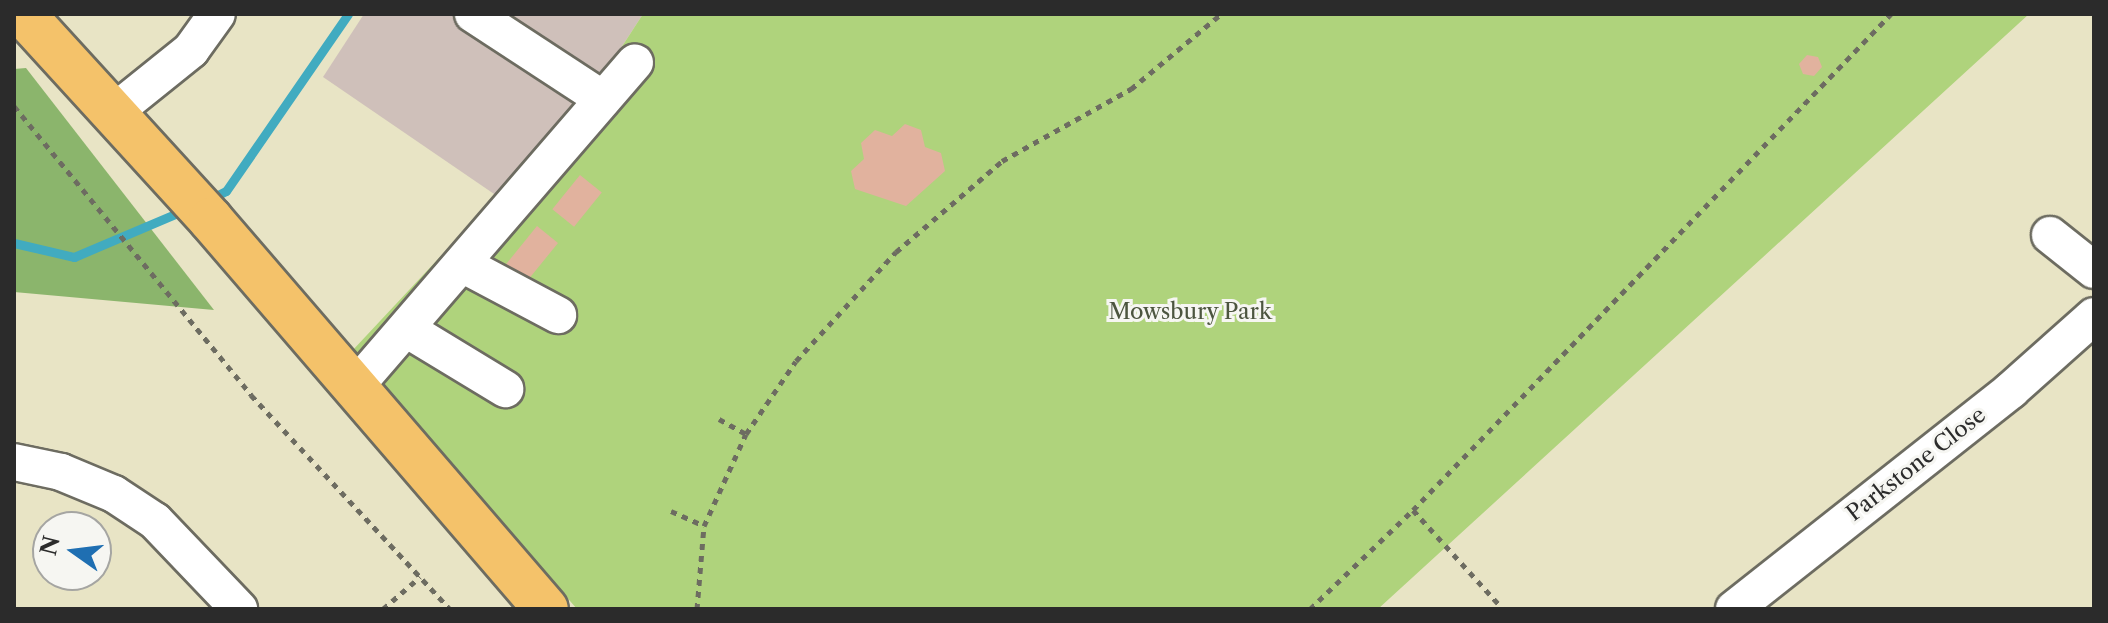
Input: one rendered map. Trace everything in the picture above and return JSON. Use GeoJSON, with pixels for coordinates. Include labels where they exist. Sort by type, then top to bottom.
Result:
{"type":"FeatureCollection","features":[{"type":"Feature","properties":{"kind":"main road"},"geometry":{"type":"LineString","coordinates":[[23,14],[211,220],[546,609]]}},
{"type":"Feature","properties":{"kind":"street"},"geometry":{"type":"LineString","coordinates":[[114,112],[191,50],[217,14]]}},
{"type":"Feature","properties":{"kind":"street"},"geometry":{"type":"LineString","coordinates":[[473,14],[603,99]]}},
{"type":"Feature","properties":{"kind":"street"},"geometry":{"type":"LineString","coordinates":[[354,388],[408,330],[635,62]]}},
{"type":"Feature","properties":{"kind":"street"},"geometry":{"type":"LineString","coordinates":[[2050,235],[2094,270]]}},
{"type":"Feature","properties":{"kind":"street"},"geometry":{"type":"LineString","coordinates":[[462,264],[558,315]]}},
{"type":"Feature","properties":{"kind":"street","name":"Parkstone Close"},"geometry":{"type":"LineString","coordinates":[[1734,609],[2011,390],[2094,316]]}},
{"type":"Feature","properties":{"kind":"street"},"geometry":{"type":"LineString","coordinates":[[408,330],[505,389]]}},
{"type":"Feature","properties":{"kind":"street"},"geometry":{"type":"LineString","coordinates":[[14,462],[61,472],[144,514],[193,556],[239,609]]}},
{"type":"Feature","properties":{"kind":"path"},"geometry":{"type":"LineString","coordinates":[[697,609],[704,526],[746,434],[796,361],[896,252],[1002,161],[1131,89],[1221,14]]}},
{"type":"Feature","properties":{"kind":"path"},"geometry":{"type":"LineString","coordinates":[[1310,609],[1413,510],[1891,14]]}},
{"type":"Feature","properties":{"kind":"path"},"geometry":{"type":"LineString","coordinates":[[14,106],[251,395],[450,609]]}},
{"type":"Feature","properties":{"kind":"path"},"geometry":{"type":"LineString","coordinates":[[719,419],[746,434]]}},
{"type":"Feature","properties":{"kind":"path"},"geometry":{"type":"LineString","coordinates":[[1413,510],[1503,609]]}},
{"type":"Feature","properties":{"kind":"path"},"geometry":{"type":"LineString","coordinates":[[671,511],[704,526]]}},
{"type":"Feature","properties":{"kind":"path"},"geometry":{"type":"LineString","coordinates":[[383,609],[420,577]]}},
{"type":"Feature","properties":{"kind":"shaded area"},"geometry":{"type":"Polygon","coordinates":[[[364,14],[643,14],[621,48],[497,196],[323,77],[364,14]]]}},
{"type":"Feature","properties":{"kind":"green space","name":"Mowsbury Park"},"geometry":{"type":"Polygon","coordinates":[[[643,14],[2029,14],[1378,609],[577,609],[352,351],[497,196],[621,48],[643,14]]]}},
{"type":"Feature","properties":{"kind":"green space"},"geometry":{"type":"Polygon","coordinates":[[[26,68],[214,310],[14,292],[14,69],[26,68]]]}},
{"type":"Feature","properties":{"kind":"building"},"geometry":{"type":"Polygon","coordinates":[[[1807,55],[1818,57],[1822,67],[1814,76],[1803,74],[1799,64],[1807,55]]]}},
{"type":"Feature","properties":{"kind":"building"},"geometry":{"type":"Polygon","coordinates":[[[905,124],[921,130],[925,147],[941,153],[945,171],[906,206],[855,189],[851,171],[864,159],[861,143],[875,130],[892,136],[905,124]]]}},
{"type":"Feature","properties":{"kind":"building"},"geometry":{"type":"Polygon","coordinates":[[[580,175],[602,193],[574,227],[552,209],[580,175]]]}},
{"type":"Feature","properties":{"kind":"building"},"geometry":{"type":"Polygon","coordinates":[[[537,226],[558,243],[527,281],[506,264],[537,226]]]}},
{"type":"Feature","properties":{"kind":"waterway"},"geometry":{"type":"LineString","coordinates":[[208,200],[226,191],[348,14]]}},
{"type":"Feature","properties":{"kind":"waterway"},"geometry":{"type":"LineString","coordinates":[[14,243],[74,257],[187,209]]}}]}
